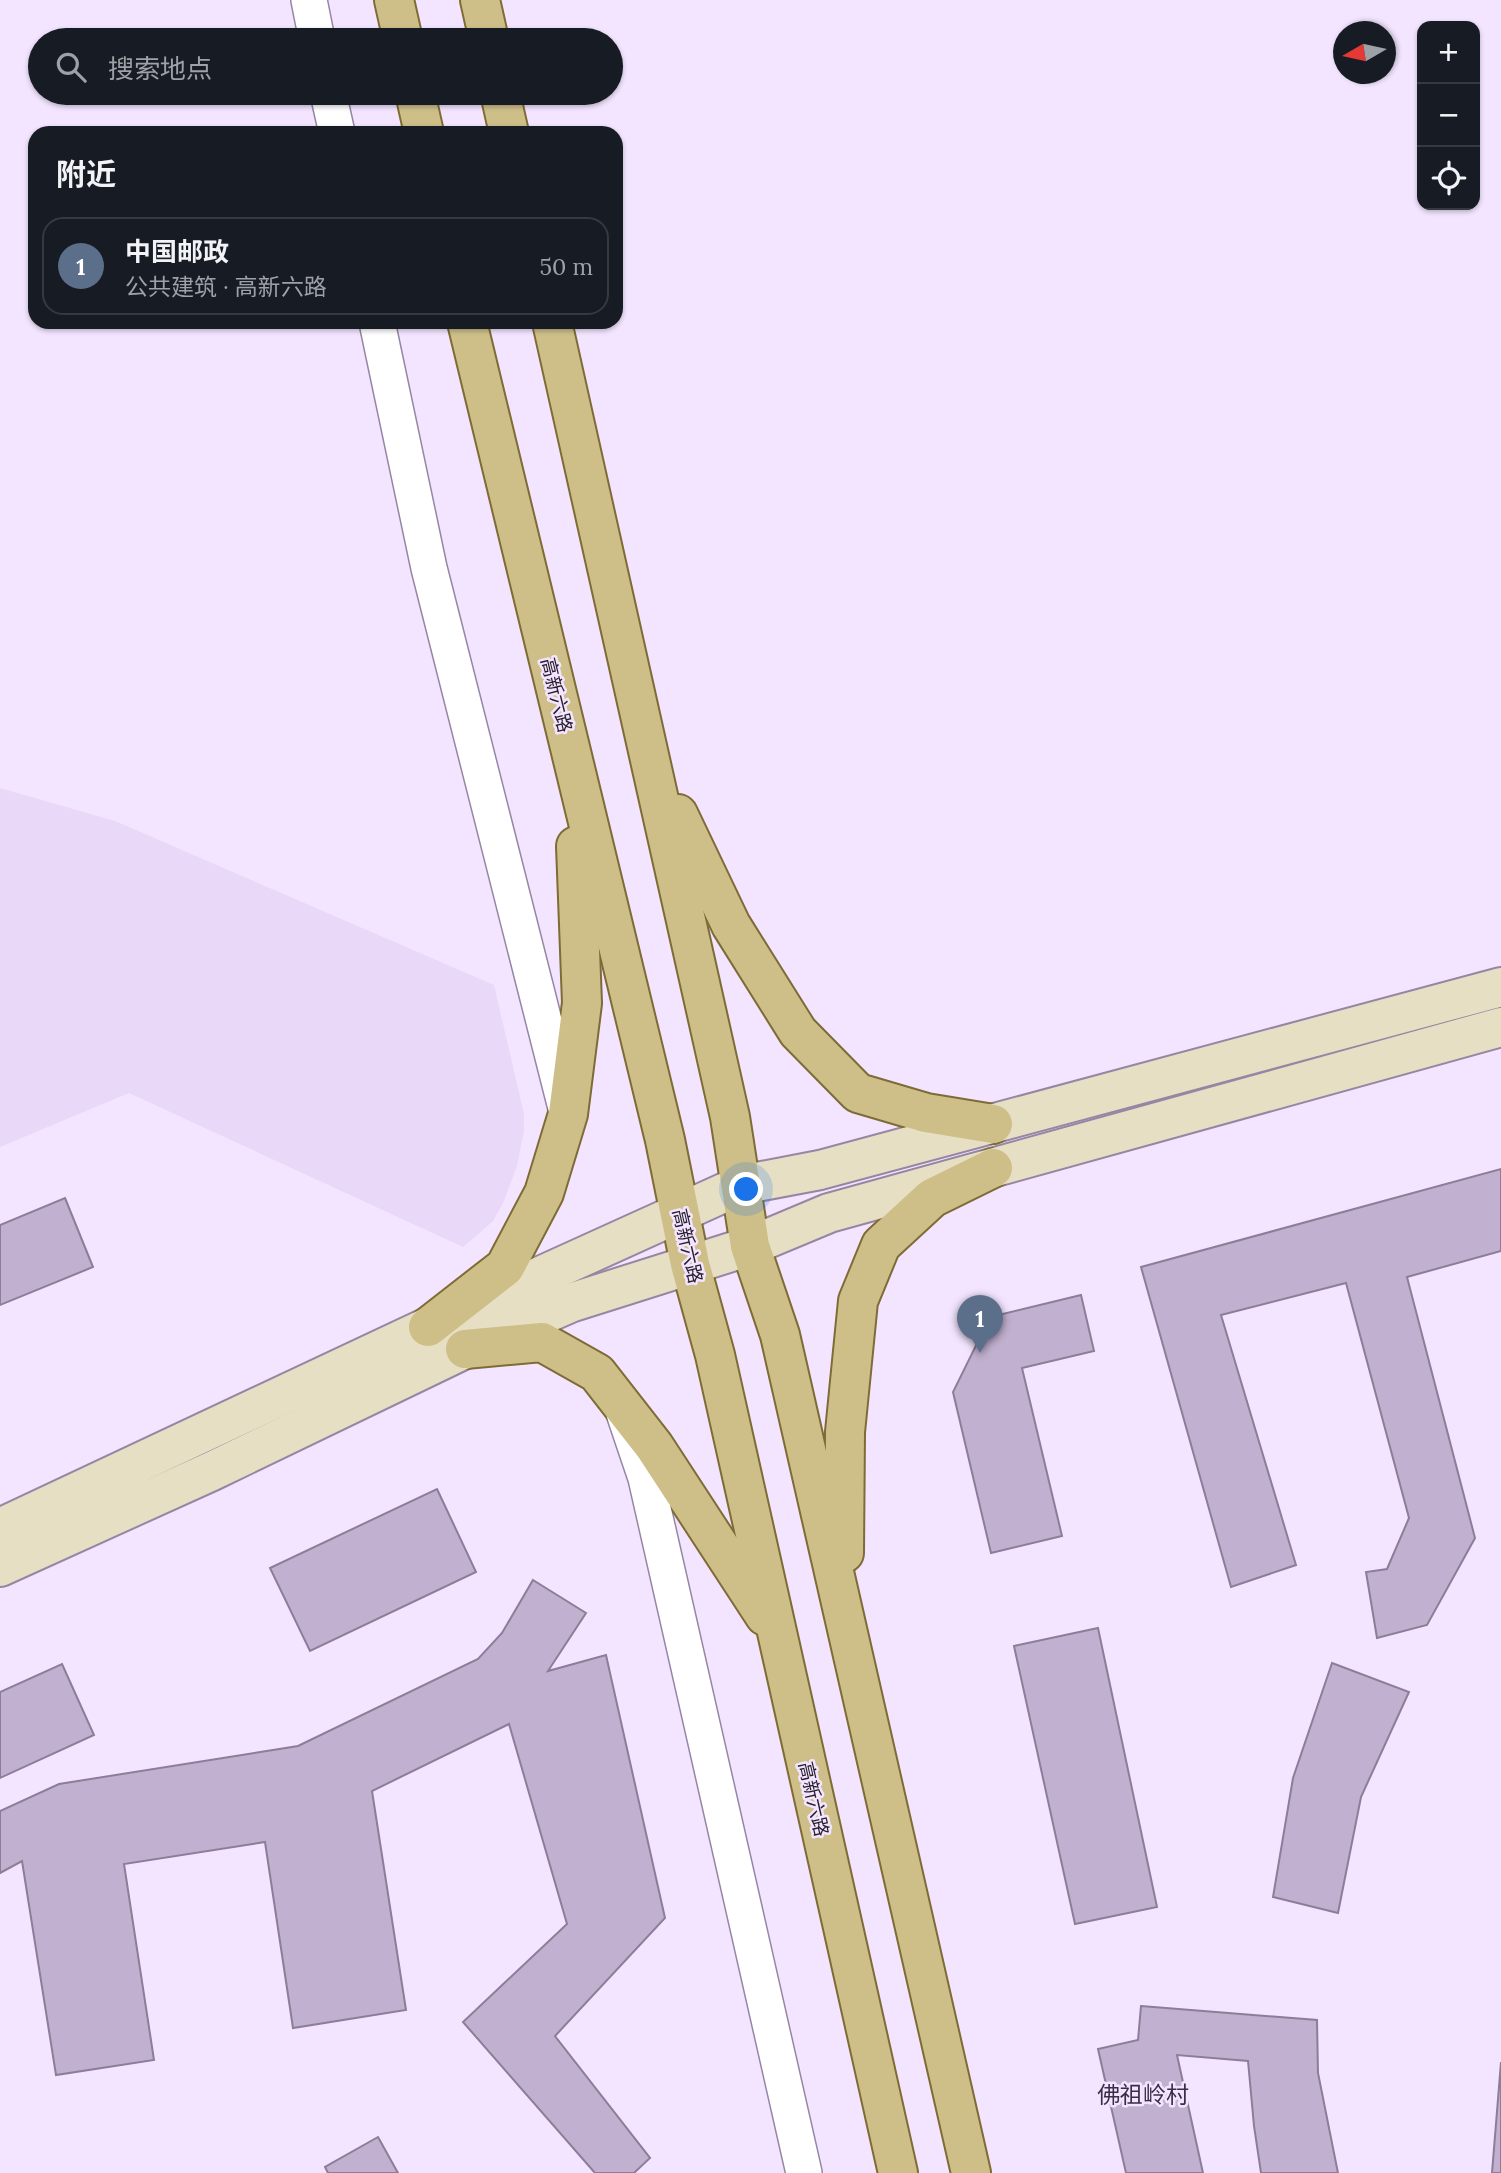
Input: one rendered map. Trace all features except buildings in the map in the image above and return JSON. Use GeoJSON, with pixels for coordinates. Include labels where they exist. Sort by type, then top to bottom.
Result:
{"type":"FeatureCollection","features":[{"type":"Feature","properties":{"kind":"main road"},"geometry":{"type":"LineString","coordinates":[[394,0],[400,28]]}},
{"type":"Feature","properties":{"kind":"main road"},"geometry":{"type":"LineString","coordinates":[[480,0],[486,28]]}},
{"type":"Feature","properties":{"kind":"main road"},"geometry":{"type":"LineString","coordinates":[[418,105],[422,126]]}},
{"type":"Feature","properties":{"kind":"main road"},"geometry":{"type":"LineString","coordinates":[[503,105],[507,126]]}},
{"type":"Feature","properties":{"kind":"main road","name":"高新六路"},"geometry":{"type":"LineString","coordinates":[[469,329],[665,1140],[690,1265],[715,1355],[898,2173]]}},
{"type":"Feature","properties":{"kind":"main road"},"geometry":{"type":"LineString","coordinates":[[554,329],[730,1117],[750,1245],[780,1335],[971,2173]]}},
{"type":"Feature","properties":{"kind":"main road"},"geometry":{"type":"LineString","coordinates":[[649,754],[731,925],[798,1032],[858,1093],[926,1113],[993,1124]]}},
{"type":"Feature","properties":{"kind":"main road"},"geometry":{"type":"LineString","coordinates":[[428,1327],[505,1267],[544,1193],[568,1114],[582,1003],[573,763]]}},
{"type":"Feature","properties":{"kind":"main road"},"geometry":{"type":"LineString","coordinates":[[0,1528],[428,1327],[741,1185],[820,1170],[1501,987]]}},
{"type":"Feature","properties":{"kind":"main road"},"geometry":{"type":"LineString","coordinates":[[0,1567],[212,1471],[465,1349],[570,1303],[750,1245],[828,1213],[1501,1027]]}},
{"type":"Feature","properties":{"kind":"main road"},"geometry":{"type":"LineString","coordinates":[[843,1618],[845,1432],[858,1301],[881,1245],[932,1198],[993,1168]]}},
{"type":"Feature","properties":{"kind":"main road"},"geometry":{"type":"LineString","coordinates":[[465,1349],[542,1342],[597,1373],[654,1446],[778,1635]]}},
{"type":"Feature","properties":{"kind":"street"},"geometry":{"type":"LineString","coordinates":[[309,0],[315,28]]}},
{"type":"Feature","properties":{"kind":"street"},"geometry":{"type":"LineString","coordinates":[[331,105],[335,126]]}},
{"type":"Feature","properties":{"kind":"street"},"geometry":{"type":"LineString","coordinates":[[378,329],[429,568],[568,1114]]}},
{"type":"Feature","properties":{"kind":"street"},"geometry":{"type":"LineString","coordinates":[[621,1403],[646,1478],[804,2173]]}},
{"type":"Feature","properties":{"kind":"shaded area"},"geometry":{"type":"Polygon","coordinates":[[[0,788],[115,821],[494,985],[524,1114],[524,1131],[517,1166],[493,1221],[463,1247],[129,1093],[0,1147],[0,788]]]}},
{"type":"Feature","properties":{"kind":"place","name":"中国邮政"},"geometry":{"type":"Point","coordinates":[980,1353]}},
{"type":"Feature","properties":{"kind":"district","name":"佛祖岭村"},"geometry":{"type":"Point","coordinates":[1143,2095]}}]}
